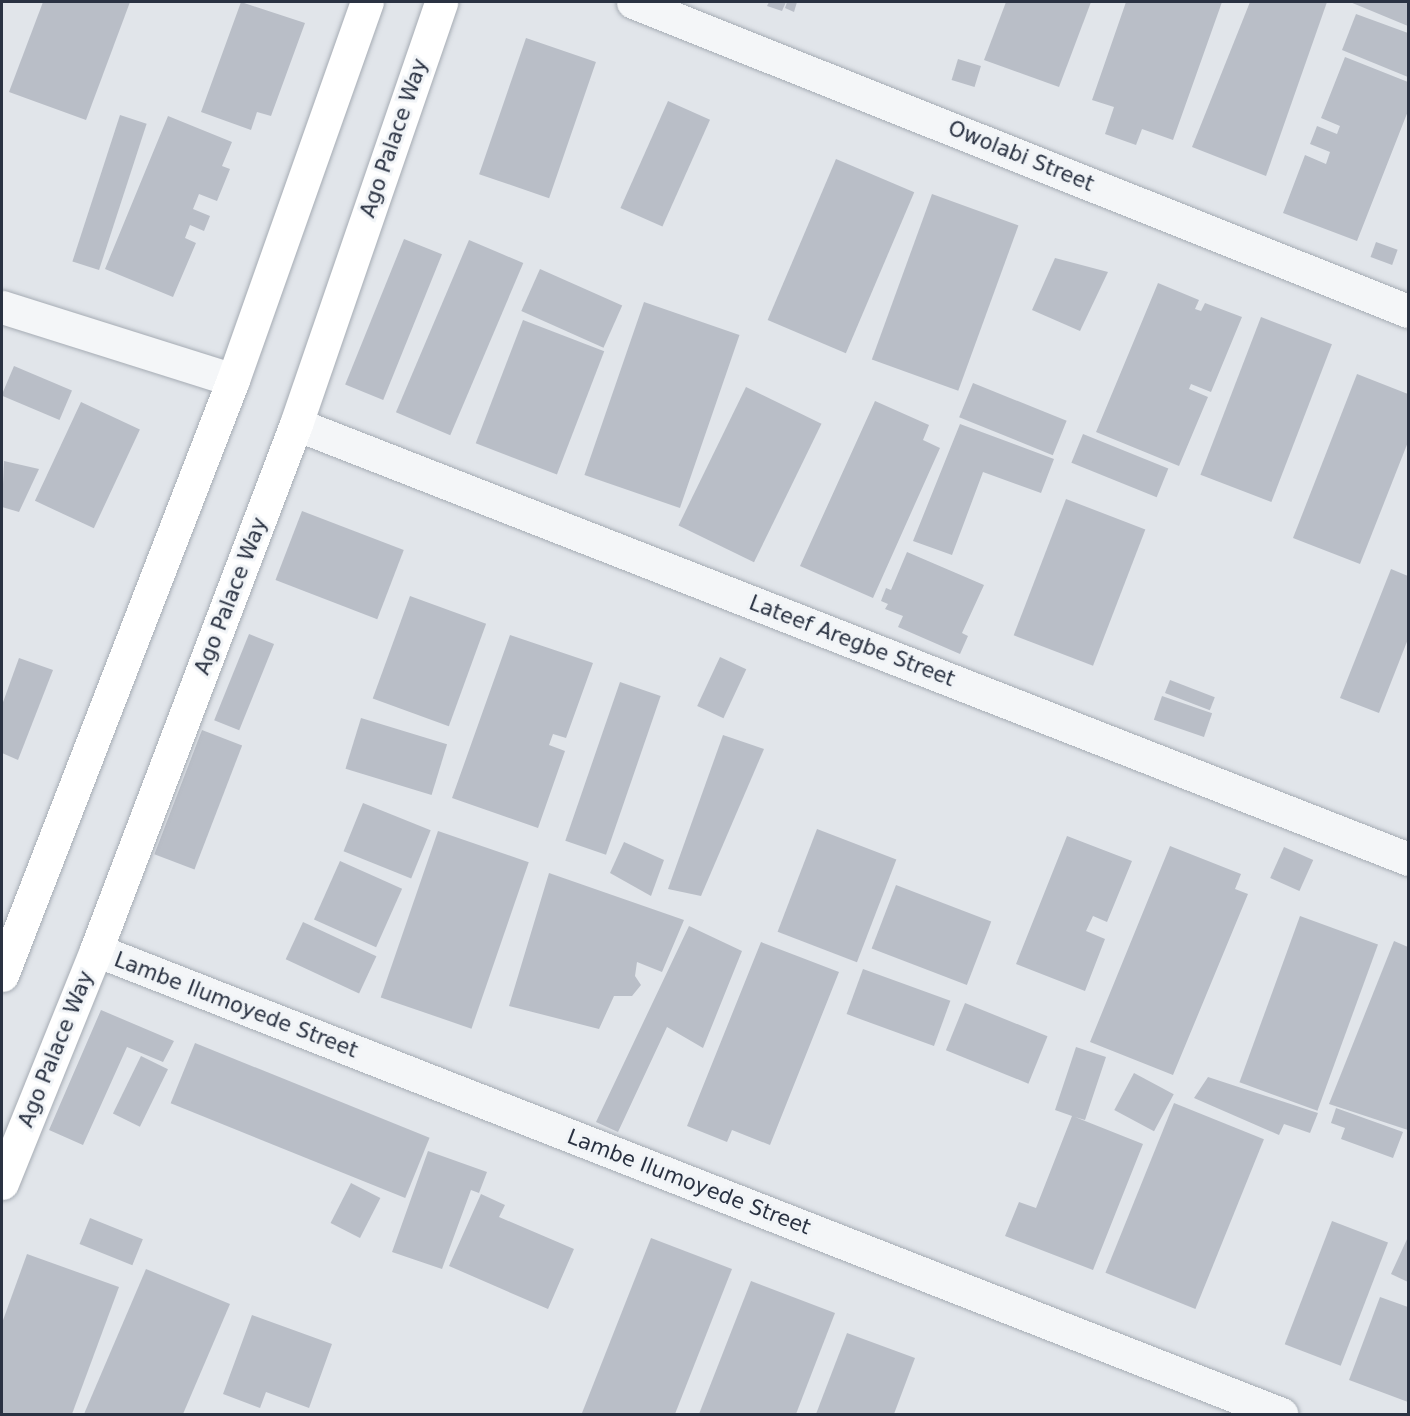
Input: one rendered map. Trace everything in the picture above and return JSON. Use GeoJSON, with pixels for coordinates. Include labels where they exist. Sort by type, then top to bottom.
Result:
{"type":"FeatureCollection","features":[{"type":"Feature","properties":{"kind":"main road"},"geometry":{"type":"LineString","coordinates":[[2,975],[233,380],[368,2]]}},
{"type":"Feature","properties":{"kind":"main road","name":"Ago Palace Way"},"geometry":{"type":"LineString","coordinates":[[2,1183],[96,950],[296,424],[441,2]]}},
{"type":"Feature","properties":{"kind":"street","name":"Owolabi Street"},"geometry":{"type":"LineString","coordinates":[[633,2],[1408,311]]}},
{"type":"Feature","properties":{"kind":"street"},"geometry":{"type":"LineString","coordinates":[[2,307],[233,380]]}},
{"type":"Feature","properties":{"kind":"street","name":"Lateef Aregbe Street"},"geometry":{"type":"LineString","coordinates":[[296,424],[1408,859]]}},
{"type":"Feature","properties":{"kind":"street","name":"Lambe Ilumoyede Street"},"geometry":{"type":"LineString","coordinates":[[96,950],[1281,1414]]}},
{"type":"Feature","properties":{"kind":"building"},"geometry":{"type":"Polygon","coordinates":[[[43,2],[130,2],[86,120],[9,92],[43,2]]]}},
{"type":"Feature","properties":{"kind":"building"},"geometry":{"type":"Polygon","coordinates":[[[241,2],[305,23],[271,116],[257,112],[251,130],[201,112],[241,2]]]}},
{"type":"Feature","properties":{"kind":"building"},"geometry":{"type":"Polygon","coordinates":[[[769,2],[786,2],[782,11],[767,6],[769,2]]]}},
{"type":"Feature","properties":{"kind":"building"},"geometry":{"type":"Polygon","coordinates":[[[787,2],[797,2],[794,12],[785,8],[787,2]]]}},
{"type":"Feature","properties":{"kind":"building"},"geometry":{"type":"Polygon","coordinates":[[[1006,2],[1091,2],[1059,87],[984,60],[1006,2]]]}},
{"type":"Feature","properties":{"kind":"building"},"geometry":{"type":"Polygon","coordinates":[[[1126,2],[1222,2],[1173,140],[1142,129],[1136,145],[1105,134],[1114,107],[1092,100],[1126,2]]]}},
{"type":"Feature","properties":{"kind":"building"},"geometry":{"type":"Polygon","coordinates":[[[1250,2],[1327,2],[1266,176],[1192,147],[1250,2]]]}},
{"type":"Feature","properties":{"kind":"building"},"geometry":{"type":"Polygon","coordinates":[[[1350,2],[1408,2],[1408,26],[1350,2]]]}},
{"type":"Feature","properties":{"kind":"building"},"geometry":{"type":"Polygon","coordinates":[[[1356,14],[1408,33],[1408,77],[1342,50],[1356,14]]]}},
{"type":"Feature","properties":{"kind":"building"},"geometry":{"type":"Polygon","coordinates":[[[526,38],[596,62],[549,198],[479,174],[526,38]]]}},
{"type":"Feature","properties":{"kind":"building"},"geometry":{"type":"Polygon","coordinates":[[[1345,57],[1408,82],[1408,111],[1357,241],[1283,213],[1305,155],[1326,164],[1330,152],[1310,144],[1317,126],[1337,134],[1340,126],[1321,118],[1345,57]]]}},
{"type":"Feature","properties":{"kind":"building"},"geometry":{"type":"Polygon","coordinates":[[[958,59],[981,66],[975,87],[952,80],[958,59]]]}},
{"type":"Feature","properties":{"kind":"building"},"geometry":{"type":"Polygon","coordinates":[[[668,101],[710,120],[662,227],[620,208],[668,101]]]}},
{"type":"Feature","properties":{"kind":"building"},"geometry":{"type":"Polygon","coordinates":[[[120,115],[147,124],[99,270],[72,261],[120,115]]]}},
{"type":"Feature","properties":{"kind":"building"},"geometry":{"type":"Polygon","coordinates":[[[168,116],[232,142],[222,166],[230,169],[217,201],[199,194],[193,209],[210,216],[204,231],[190,225],[185,238],[196,243],[173,297],[105,269],[168,116]]]}},
{"type":"Feature","properties":{"kind":"building"},"geometry":{"type":"Polygon","coordinates":[[[836,159],[914,192],[846,353],[768,320],[836,159]]]}},
{"type":"Feature","properties":{"kind":"building"},"geometry":{"type":"Polygon","coordinates":[[[932,194],[1018,225],[958,391],[872,359],[932,194]]]}},
{"type":"Feature","properties":{"kind":"building"},"geometry":{"type":"Polygon","coordinates":[[[404,239],[442,254],[383,400],[345,385],[404,239]]]}},
{"type":"Feature","properties":{"kind":"building"},"geometry":{"type":"Polygon","coordinates":[[[469,240],[523,263],[450,435],[396,412],[469,240]]]}},
{"type":"Feature","properties":{"kind":"building"},"geometry":{"type":"Polygon","coordinates":[[[1376,242],[1398,250],[1392,265],[1371,257],[1376,242]]]}},
{"type":"Feature","properties":{"kind":"building"},"geometry":{"type":"Polygon","coordinates":[[[1055,258],[1108,272],[1080,331],[1032,310],[1055,258]]]}},
{"type":"Feature","properties":{"kind":"building"},"geometry":{"type":"Polygon","coordinates":[[[540,269],[622,306],[604,348],[521,311],[540,269]]]}},
{"type":"Feature","properties":{"kind":"building"},"geometry":{"type":"Polygon","coordinates":[[[1158,283],[1199,300],[1195,309],[1201,311],[1205,303],[1242,317],[1211,392],[1191,384],[1189,389],[1208,397],[1179,466],[1096,432],[1158,283]]]}},
{"type":"Feature","properties":{"kind":"building"},"geometry":{"type":"Polygon","coordinates":[[[644,302],[739,335],[680,508],[584,475],[644,302]]]}},
{"type":"Feature","properties":{"kind":"building"},"geometry":{"type":"Polygon","coordinates":[[[1261,317],[1332,344],[1271,502],[1200,475],[1261,317]]]}},
{"type":"Feature","properties":{"kind":"building"},"geometry":{"type":"Polygon","coordinates":[[[523,320],[604,351],[557,474],[476,443],[523,320]]]}},
{"type":"Feature","properties":{"kind":"building"},"geometry":{"type":"Polygon","coordinates":[[[14,366],[72,391],[59,420],[2,396],[14,366]]]}},
{"type":"Feature","properties":{"kind":"building"},"geometry":{"type":"Polygon","coordinates":[[[1357,374],[1408,394],[1408,442],[1360,564],[1293,538],[1357,374]]]}},
{"type":"Feature","properties":{"kind":"building"},"geometry":{"type":"Polygon","coordinates":[[[973,383],[1067,421],[1053,455],[959,417],[973,383]]]}},
{"type":"Feature","properties":{"kind":"building"},"geometry":{"type":"Polygon","coordinates":[[[746,387],[821,424],[754,562],[678,525],[746,387]]]}},
{"type":"Feature","properties":{"kind":"building"},"geometry":{"type":"Polygon","coordinates":[[[875,401],[929,425],[923,440],[940,448],[873,598],[800,566],[875,401]]]}},
{"type":"Feature","properties":{"kind":"building"},"geometry":{"type":"Polygon","coordinates":[[[81,402],[140,429],[94,528],[35,501],[81,402]]]}},
{"type":"Feature","properties":{"kind":"building"},"geometry":{"type":"Polygon","coordinates":[[[960,424],[1054,459],[1041,493],[983,472],[952,555],[913,541],[960,424]]]}},
{"type":"Feature","properties":{"kind":"building"},"geometry":{"type":"Polygon","coordinates":[[[1083,434],[1168,468],[1157,497],[1071,463],[1083,434]]]}},
{"type":"Feature","properties":{"kind":"building"},"geometry":{"type":"Polygon","coordinates":[[[4,461],[39,469],[19,512],[2,507],[4,461]]]}},
{"type":"Feature","properties":{"kind":"building"},"geometry":{"type":"Polygon","coordinates":[[[1066,499],[1145,529],[1093,666],[1014,635],[1066,499]]]}},
{"type":"Feature","properties":{"kind":"building"},"geometry":{"type":"Polygon","coordinates":[[[302,511],[404,550],[377,619],[275,580],[302,511]]]}},
{"type":"Feature","properties":{"kind":"building"},"geometry":{"type":"Polygon","coordinates":[[[907,552],[984,585],[962,633],[968,636],[960,654],[898,627],[903,616],[885,609],[888,604],[881,601],[886,588],[891,590],[907,552]]]}},
{"type":"Feature","properties":{"kind":"building"},"geometry":{"type":"Polygon","coordinates":[[[1391,569],[1408,576],[1408,639],[1379,713],[1340,698],[1391,569]]]}},
{"type":"Feature","properties":{"kind":"building"},"geometry":{"type":"Polygon","coordinates":[[[410,596],[486,624],[449,726],[373,698],[410,596]]]}},
{"type":"Feature","properties":{"kind":"building"},"geometry":{"type":"Polygon","coordinates":[[[249,634],[274,644],[239,730],[214,720],[249,634]]]}},
{"type":"Feature","properties":{"kind":"building"},"geometry":{"type":"Polygon","coordinates":[[[510,635],[593,663],[566,738],[553,734],[549,745],[565,751],[538,828],[452,798],[510,635]]]}},
{"type":"Feature","properties":{"kind":"building"},"geometry":{"type":"Polygon","coordinates":[[[720,657],[746,669],[723,718],[697,706],[720,657]]]}},
{"type":"Feature","properties":{"kind":"building"},"geometry":{"type":"Polygon","coordinates":[[[19,658],[53,670],[18,760],[2,753],[2,705],[19,658]]]}},
{"type":"Feature","properties":{"kind":"building"},"geometry":{"type":"Polygon","coordinates":[[[1170,680],[1215,697],[1210,710],[1165,693],[1170,680]]]}},
{"type":"Feature","properties":{"kind":"building"},"geometry":{"type":"Polygon","coordinates":[[[620,682],[661,696],[606,855],[565,841],[620,682]]]}},
{"type":"Feature","properties":{"kind":"building"},"geometry":{"type":"Polygon","coordinates":[[[1162,696],[1212,713],[1204,737],[1154,720],[1162,696]]]}},
{"type":"Feature","properties":{"kind":"building"},"geometry":{"type":"Polygon","coordinates":[[[361,718],[447,744],[432,795],[346,769],[361,718]]]}},
{"type":"Feature","properties":{"kind":"building"},"geometry":{"type":"Polygon","coordinates":[[[202,730],[242,745],[194,870],[154,854],[202,730]]]}},
{"type":"Feature","properties":{"kind":"building"},"geometry":{"type":"Polygon","coordinates":[[[723,735],[764,749],[701,896],[668,889],[723,735]]]}},
{"type":"Feature","properties":{"kind":"building"},"geometry":{"type":"Polygon","coordinates":[[[363,803],[431,830],[411,879],[344,851],[363,803]]]}},
{"type":"Feature","properties":{"kind":"building"},"geometry":{"type":"Polygon","coordinates":[[[817,829],[896,859],[857,962],[778,932],[817,829]]]}},
{"type":"Feature","properties":{"kind":"building"},"geometry":{"type":"Polygon","coordinates":[[[438,831],[529,862],[471,1029],[381,997],[438,831]]]}},
{"type":"Feature","properties":{"kind":"building"},"geometry":{"type":"Polygon","coordinates":[[[1067,836],[1132,861],[1107,922],[1093,916],[1086,931],[1105,939],[1085,991],[1016,964],[1067,836]]]}},
{"type":"Feature","properties":{"kind":"building"},"geometry":{"type":"Polygon","coordinates":[[[624,842],[664,860],[651,896],[610,873],[624,842]]]}},
{"type":"Feature","properties":{"kind":"building"},"geometry":{"type":"Polygon","coordinates":[[[1170,846],[1241,874],[1235,889],[1248,894],[1173,1075],[1090,1042],[1170,846]]]}},
{"type":"Feature","properties":{"kind":"building"},"geometry":{"type":"Polygon","coordinates":[[[1284,847],[1313,860],[1299,891],[1270,878],[1284,847]]]}},
{"type":"Feature","properties":{"kind":"building"},"geometry":{"type":"Polygon","coordinates":[[[340,861],[402,889],[376,947],[314,919],[340,861]]]}},
{"type":"Feature","properties":{"kind":"building"},"geometry":{"type":"Polygon","coordinates":[[[549,873],[684,920],[662,972],[637,962],[635,976],[641,985],[632,996],[614,996],[599,1029],[509,1006],[549,873]]]}},
{"type":"Feature","properties":{"kind":"building"},"geometry":{"type":"Polygon","coordinates":[[[896,885],[991,922],[967,985],[872,948],[896,885]]]}},
{"type":"Feature","properties":{"kind":"building"},"geometry":{"type":"Polygon","coordinates":[[[1300,916],[1378,944],[1317,1111],[1239,1082],[1300,916]]]}},
{"type":"Feature","properties":{"kind":"building"},"geometry":{"type":"Polygon","coordinates":[[[303,922],[376,956],[359,993],[286,959],[303,922]]]}},
{"type":"Feature","properties":{"kind":"building"},"geometry":{"type":"Polygon","coordinates":[[[689,926],[742,951],[703,1048],[667,1027],[618,1132],[596,1122],[689,926]]]}},
{"type":"Feature","properties":{"kind":"building"},"geometry":{"type":"Polygon","coordinates":[[[1394,941],[1408,947],[1408,1130],[1329,1104],[1394,941]]]}},
{"type":"Feature","properties":{"kind":"building"},"geometry":{"type":"Polygon","coordinates":[[[761,942],[839,972],[770,1145],[732,1130],[727,1142],[687,1126],[761,942]]]}},
{"type":"Feature","properties":{"kind":"building"},"geometry":{"type":"Polygon","coordinates":[[[863,969],[950,1001],[934,1046],[847,1014],[863,969]]]}},
{"type":"Feature","properties":{"kind":"building"},"geometry":{"type":"Polygon","coordinates":[[[965,1003],[1048,1036],[1028,1084],[946,1050],[965,1003]]]}},
{"type":"Feature","properties":{"kind":"building"},"geometry":{"type":"Polygon","coordinates":[[[101,1010],[174,1041],[163,1062],[127,1047],[83,1145],[49,1130],[101,1010]]]}},
{"type":"Feature","properties":{"kind":"building"},"geometry":{"type":"Polygon","coordinates":[[[195,1043],[430,1138],[405,1198],[171,1103],[195,1043]]]}},
{"type":"Feature","properties":{"kind":"building"},"geometry":{"type":"Polygon","coordinates":[[[1076,1047],[1106,1057],[1085,1120],[1075,1117],[1143,1144],[1093,1270],[1005,1236],[1019,1202],[1036,1208],[1072,1116],[1055,1110],[1076,1047]]]}},
{"type":"Feature","properties":{"kind":"building"},"geometry":{"type":"Polygon","coordinates":[[[141,1056],[168,1069],[140,1127],[113,1114],[141,1056]]]}},
{"type":"Feature","properties":{"kind":"building"},"geometry":{"type":"Polygon","coordinates":[[[1134,1073],[1174,1094],[1154,1131],[1114,1110],[1134,1073]]]}},
{"type":"Feature","properties":{"kind":"building"},"geometry":{"type":"Polygon","coordinates":[[[1208,1077],[1318,1113],[1310,1133],[1284,1124],[1279,1135],[1194,1098],[1208,1077]]]}},
{"type":"Feature","properties":{"kind":"building"},"geometry":{"type":"Polygon","coordinates":[[[1174,1103],[1264,1139],[1195,1309],[1105,1273],[1174,1103]]]}},
{"type":"Feature","properties":{"kind":"building"},"geometry":{"type":"Polygon","coordinates":[[[1336,1108],[1403,1132],[1393,1158],[1341,1139],[1345,1128],[1331,1123],[1336,1108]]]}},
{"type":"Feature","properties":{"kind":"building"},"geometry":{"type":"Polygon","coordinates":[[[428,1151],[487,1172],[479,1193],[471,1190],[442,1269],[392,1252],[428,1151]]]}},
{"type":"Feature","properties":{"kind":"building"},"geometry":{"type":"Polygon","coordinates":[[[351,1183],[380,1198],[360,1238],[331,1223],[351,1183]]]}},
{"type":"Feature","properties":{"kind":"building"},"geometry":{"type":"Polygon","coordinates":[[[481,1194],[505,1205],[499,1217],[574,1249],[548,1309],[449,1266],[481,1194]]]}},
{"type":"Feature","properties":{"kind":"building"},"geometry":{"type":"Polygon","coordinates":[[[90,1218],[143,1239],[132,1265],[80,1244],[90,1218]]]}},
{"type":"Feature","properties":{"kind":"building"},"geometry":{"type":"Polygon","coordinates":[[[1332,1221],[1388,1243],[1341,1366],[1285,1344],[1332,1221]]]}},
{"type":"Feature","properties":{"kind":"building"},"geometry":{"type":"Polygon","coordinates":[[[1408,1237],[1408,1282],[1391,1274],[1408,1237]]]}},
{"type":"Feature","properties":{"kind":"building"},"geometry":{"type":"Polygon","coordinates":[[[651,1238],[732,1269],[675,1414],[582,1413],[651,1238]]]}},
{"type":"Feature","properties":{"kind":"building"},"geometry":{"type":"Polygon","coordinates":[[[27,1254],[119,1287],[72,1414],[2,1414],[2,1323],[27,1254]]]}},
{"type":"Feature","properties":{"kind":"building"},"geometry":{"type":"Polygon","coordinates":[[[146,1269],[230,1304],[183,1414],[84,1414],[146,1269]]]}},
{"type":"Feature","properties":{"kind":"building"},"geometry":{"type":"Polygon","coordinates":[[[751,1281],[835,1313],[796,1414],[699,1414],[751,1281]]]}},
{"type":"Feature","properties":{"kind":"building"},"geometry":{"type":"Polygon","coordinates":[[[1380,1297],[1408,1307],[1408,1402],[1349,1380],[1380,1297]]]}},
{"type":"Feature","properties":{"kind":"building"},"geometry":{"type":"Polygon","coordinates":[[[252,1315],[332,1344],[309,1408],[266,1392],[260,1408],[223,1394],[252,1315]]]}},
{"type":"Feature","properties":{"kind":"building"},"geometry":{"type":"Polygon","coordinates":[[[847,1333],[915,1358],[894,1414],[816,1414],[847,1333]]]}}]}
